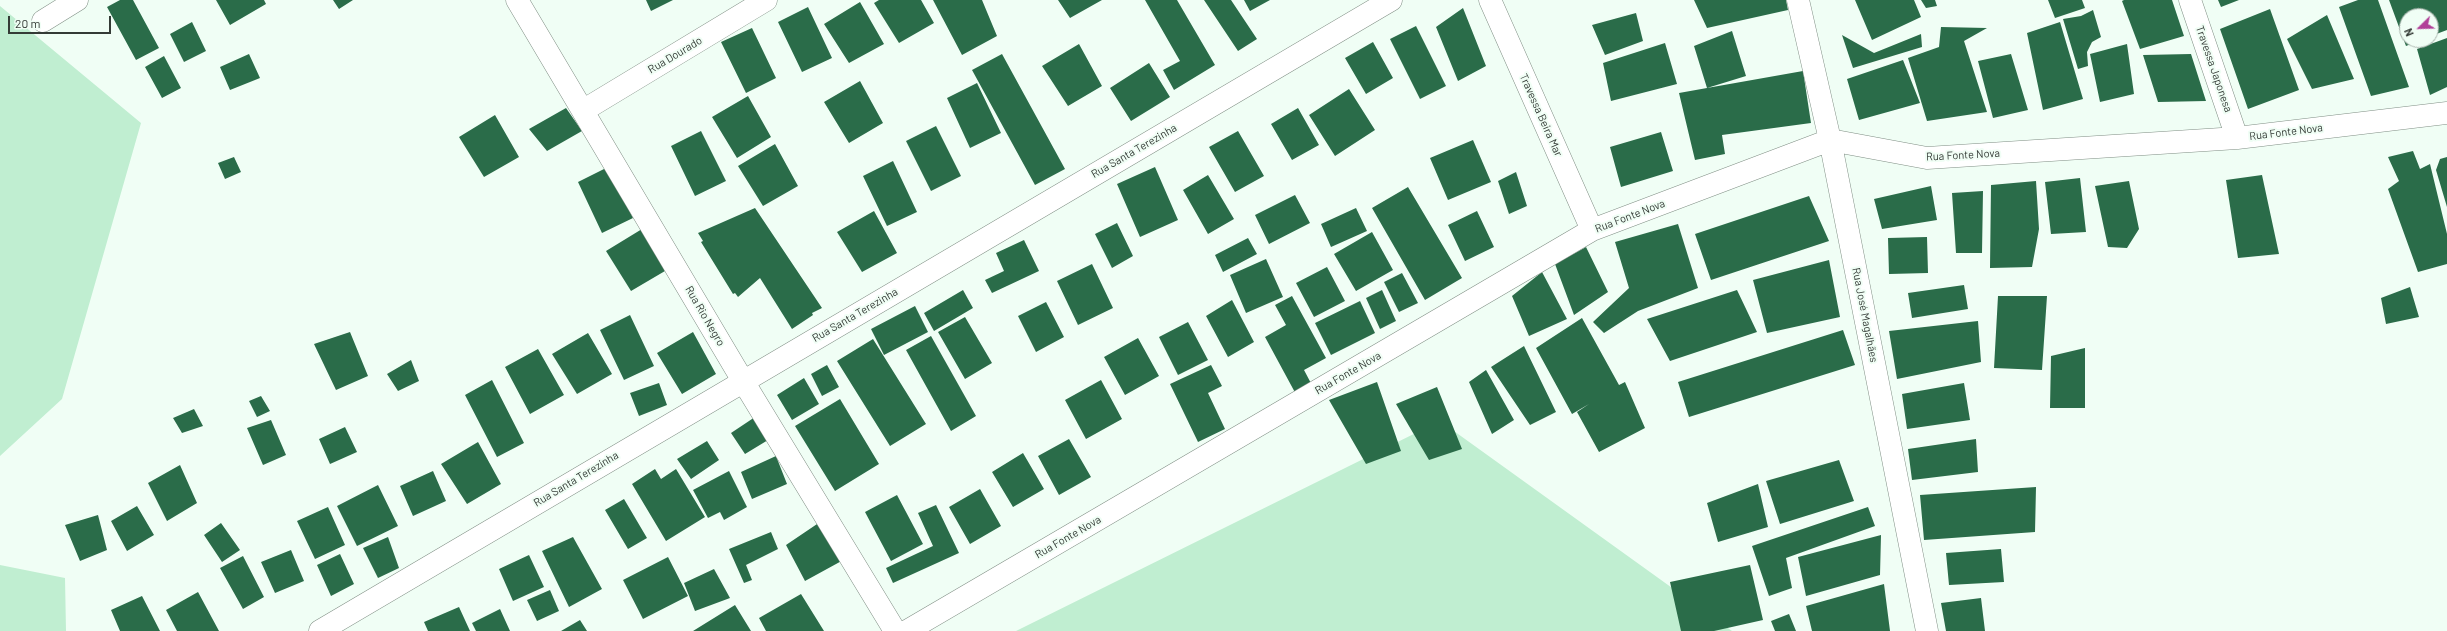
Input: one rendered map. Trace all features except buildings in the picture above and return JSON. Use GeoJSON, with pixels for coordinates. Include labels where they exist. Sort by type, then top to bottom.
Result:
{"type":"FeatureCollection","features":[{"type":"Feature","properties":{"kind":"street"},"geometry":{"type":"LineString","coordinates":[[43,21],[78,0]]}},
{"type":"Feature","properties":{"kind":"street","name":"Rua Rio Negro"},"geometry":{"type":"LineString","coordinates":[[517,0],[584,110],[743,381],[895,631]]}},
{"type":"Feature","properties":{"kind":"street","name":"Rua Dourado"},"geometry":{"type":"LineString","coordinates":[[584,110],[766,0]]}},
{"type":"Feature","properties":{"kind":"street","name":"Rua Santa Terezinha"},"geometry":{"type":"LineString","coordinates":[[320,631],[1391,0]]}},
{"type":"Feature","properties":{"kind":"street","name":"Travessa Beira Mar"},"geometry":{"type":"LineString","coordinates":[[1490,0],[1592,230]]}},
{"type":"Feature","properties":{"kind":"street","name":"Rua José Magalhães"},"geometry":{"type":"LineString","coordinates":[[1798,0],[1830,140],[1927,631]]}},
{"type":"Feature","properties":{"kind":"street","name":"Travessa Japonesa"},"geometry":{"type":"LineString","coordinates":[[2190,0],[2237,138]]}},
{"type":"Feature","properties":{"kind":"street","name":"Rua Fonte Nova"},"geometry":{"type":"LineString","coordinates":[[907,631],[1592,230],[1830,140],[1927,158],[2237,138],[2447,113]]}},
{"type":"Feature","properties":{"kind":"green space"},"geometry":{"type":"Polygon","coordinates":[[[0,6],[141,123],[62,399],[0,456],[0,6]]]}},
{"type":"Feature","properties":{"kind":"green space"},"geometry":{"type":"Polygon","coordinates":[[[1440,421],[1732,631],[1016,631],[1440,421]]]}},
{"type":"Feature","properties":{"kind":"green space"},"geometry":{"type":"Polygon","coordinates":[[[0,565],[65,578],[66,631],[0,631],[0,565]]]}}]}
